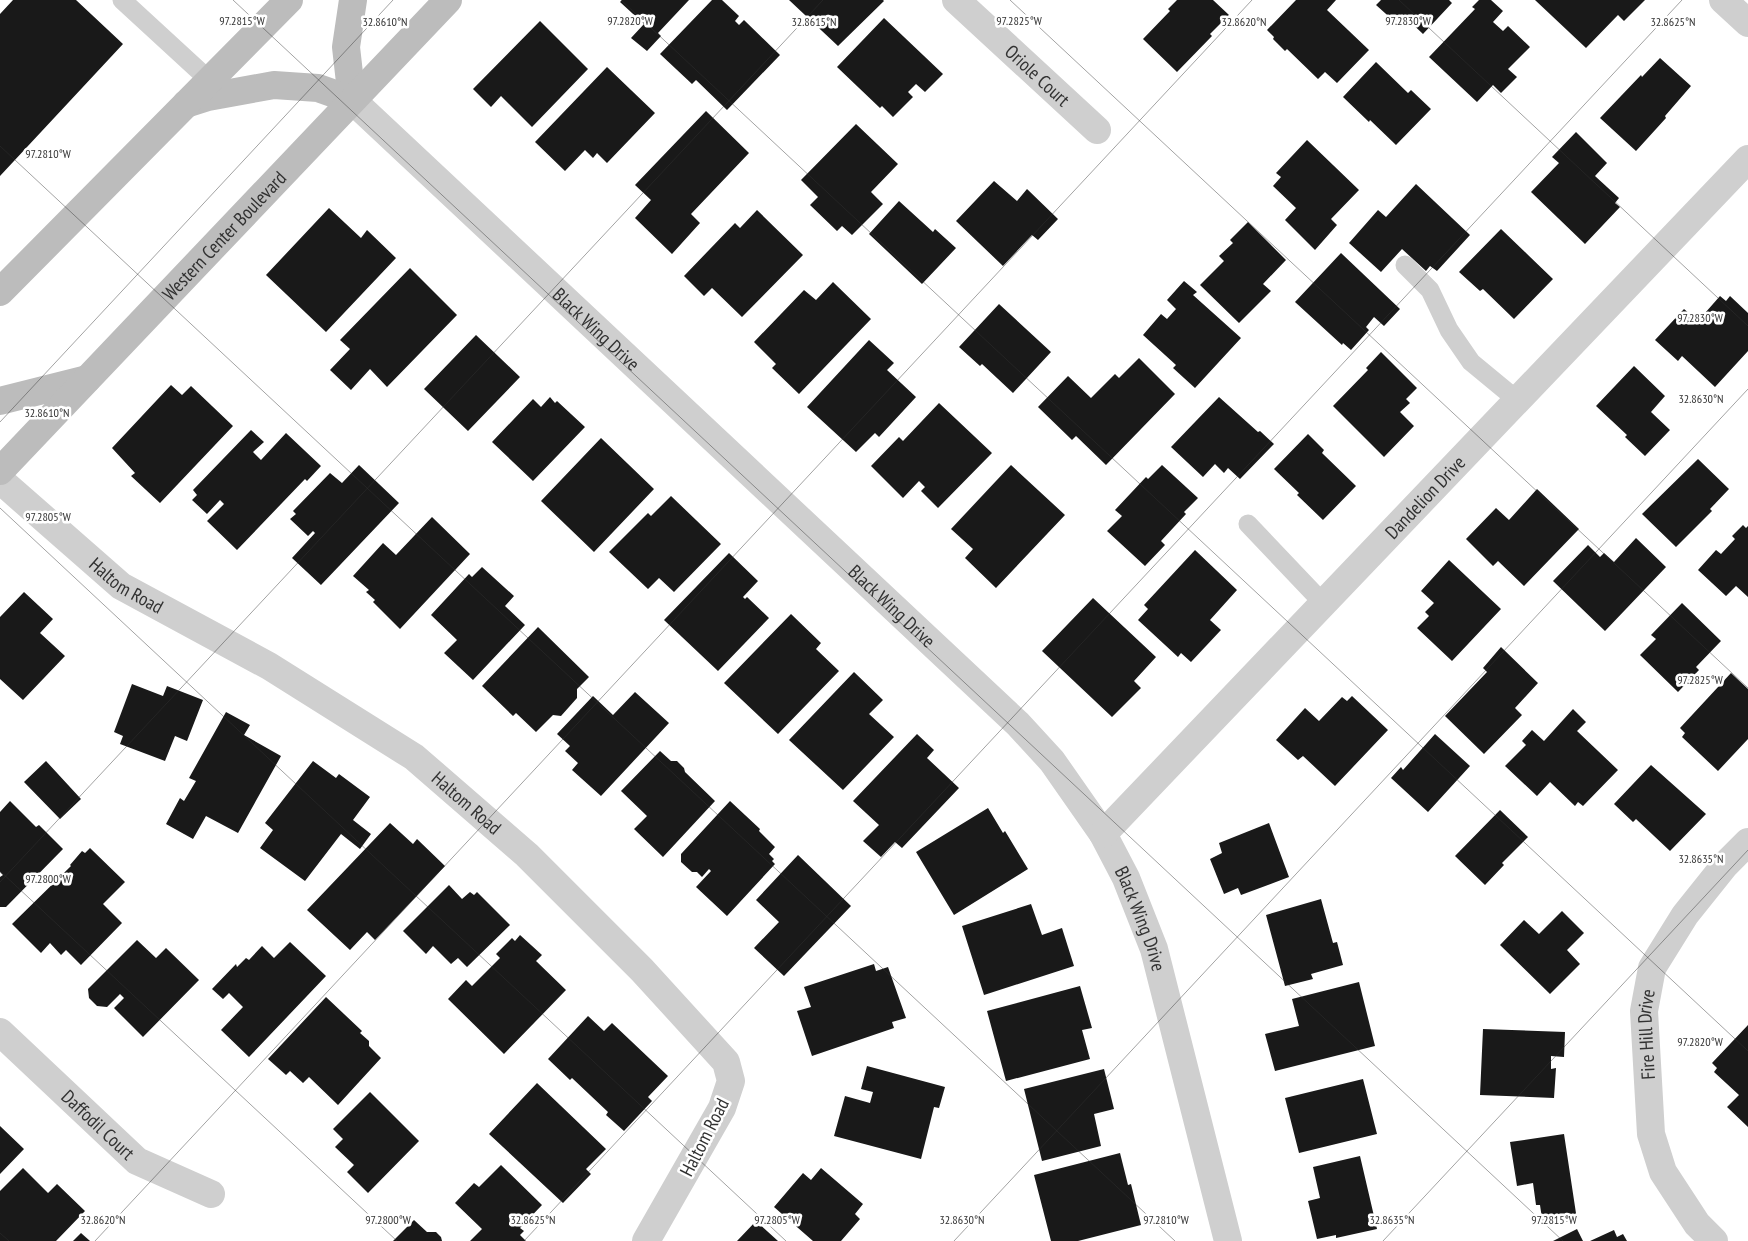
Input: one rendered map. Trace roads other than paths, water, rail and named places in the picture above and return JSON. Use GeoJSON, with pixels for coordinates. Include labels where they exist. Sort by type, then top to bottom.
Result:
{"type":"FeatureCollection","features":[{"type":"Feature","properties":{"kind":"main road"},"geometry":{"type":"LineString","coordinates":[[185,105],[208,97],[274,85],[318,88],[352,100],[346,47],[354,0]]}},
{"type":"Feature","properties":{"kind":"main road","name":"Western Center Boulevard"},"geometry":{"type":"LineString","coordinates":[[0,470],[448,0]]}},
{"type":"Feature","properties":{"kind":"main road"},"geometry":{"type":"LineString","coordinates":[[0,292],[285,1]]}},
{"type":"Feature","properties":{"kind":"main road"},"geometry":{"type":"LineString","coordinates":[[0,401],[87,379]]}},
{"type":"Feature","properties":{"kind":"street","name":"Oriole Court"},"geometry":{"type":"LineString","coordinates":[[956,0],[1096,130]]}},
{"type":"Feature","properties":{"kind":"street"},"geometry":{"type":"LineString","coordinates":[[1723,0],[1748,23]]}},
{"type":"Feature","properties":{"kind":"street","name":"Black Wing Drive"},"geometry":{"type":"LineString","coordinates":[[352,100],[1018,724],[1052,762],[1103,834],[1126,878],[1154,950],[1228,1241]]}},
{"type":"Feature","properties":{"kind":"street","name":"Dandelion Drive"},"geometry":{"type":"LineString","coordinates":[[1103,834],[1748,159]]}},
{"type":"Feature","properties":{"kind":"street","name":"Haltom Road"},"geometry":{"type":"LineString","coordinates":[[0,480],[121,586],[269,666],[414,757],[527,855],[642,970],[726,1062],[731,1081],[722,1108],[646,1241]]}},
{"type":"Feature","properties":{"kind":"street","name":"Fire Hill Drive"},"geometry":{"type":"LineString","coordinates":[[1714,1241],[1697,1224],[1663,1172],[1651,1134],[1644,1012],[1652,968],[1685,915],[1725,865],[1748,842]]}},
{"type":"Feature","properties":{"kind":"street","name":"Daffodil Court"},"geometry":{"type":"LineString","coordinates":[[0,1032],[137,1161],[211,1194]]}},
{"type":"Feature","properties":{"kind":"lane"},"geometry":{"type":"LineString","coordinates":[[122,0],[209,80]]}},
{"type":"Feature","properties":{"kind":"lane"},"geometry":{"type":"LineString","coordinates":[[1405,265],[1430,290],[1449,330],[1471,362],[1517,400]]}},
{"type":"Feature","properties":{"kind":"lane"},"geometry":{"type":"LineString","coordinates":[[1248,524],[1323,603]]}}]}
